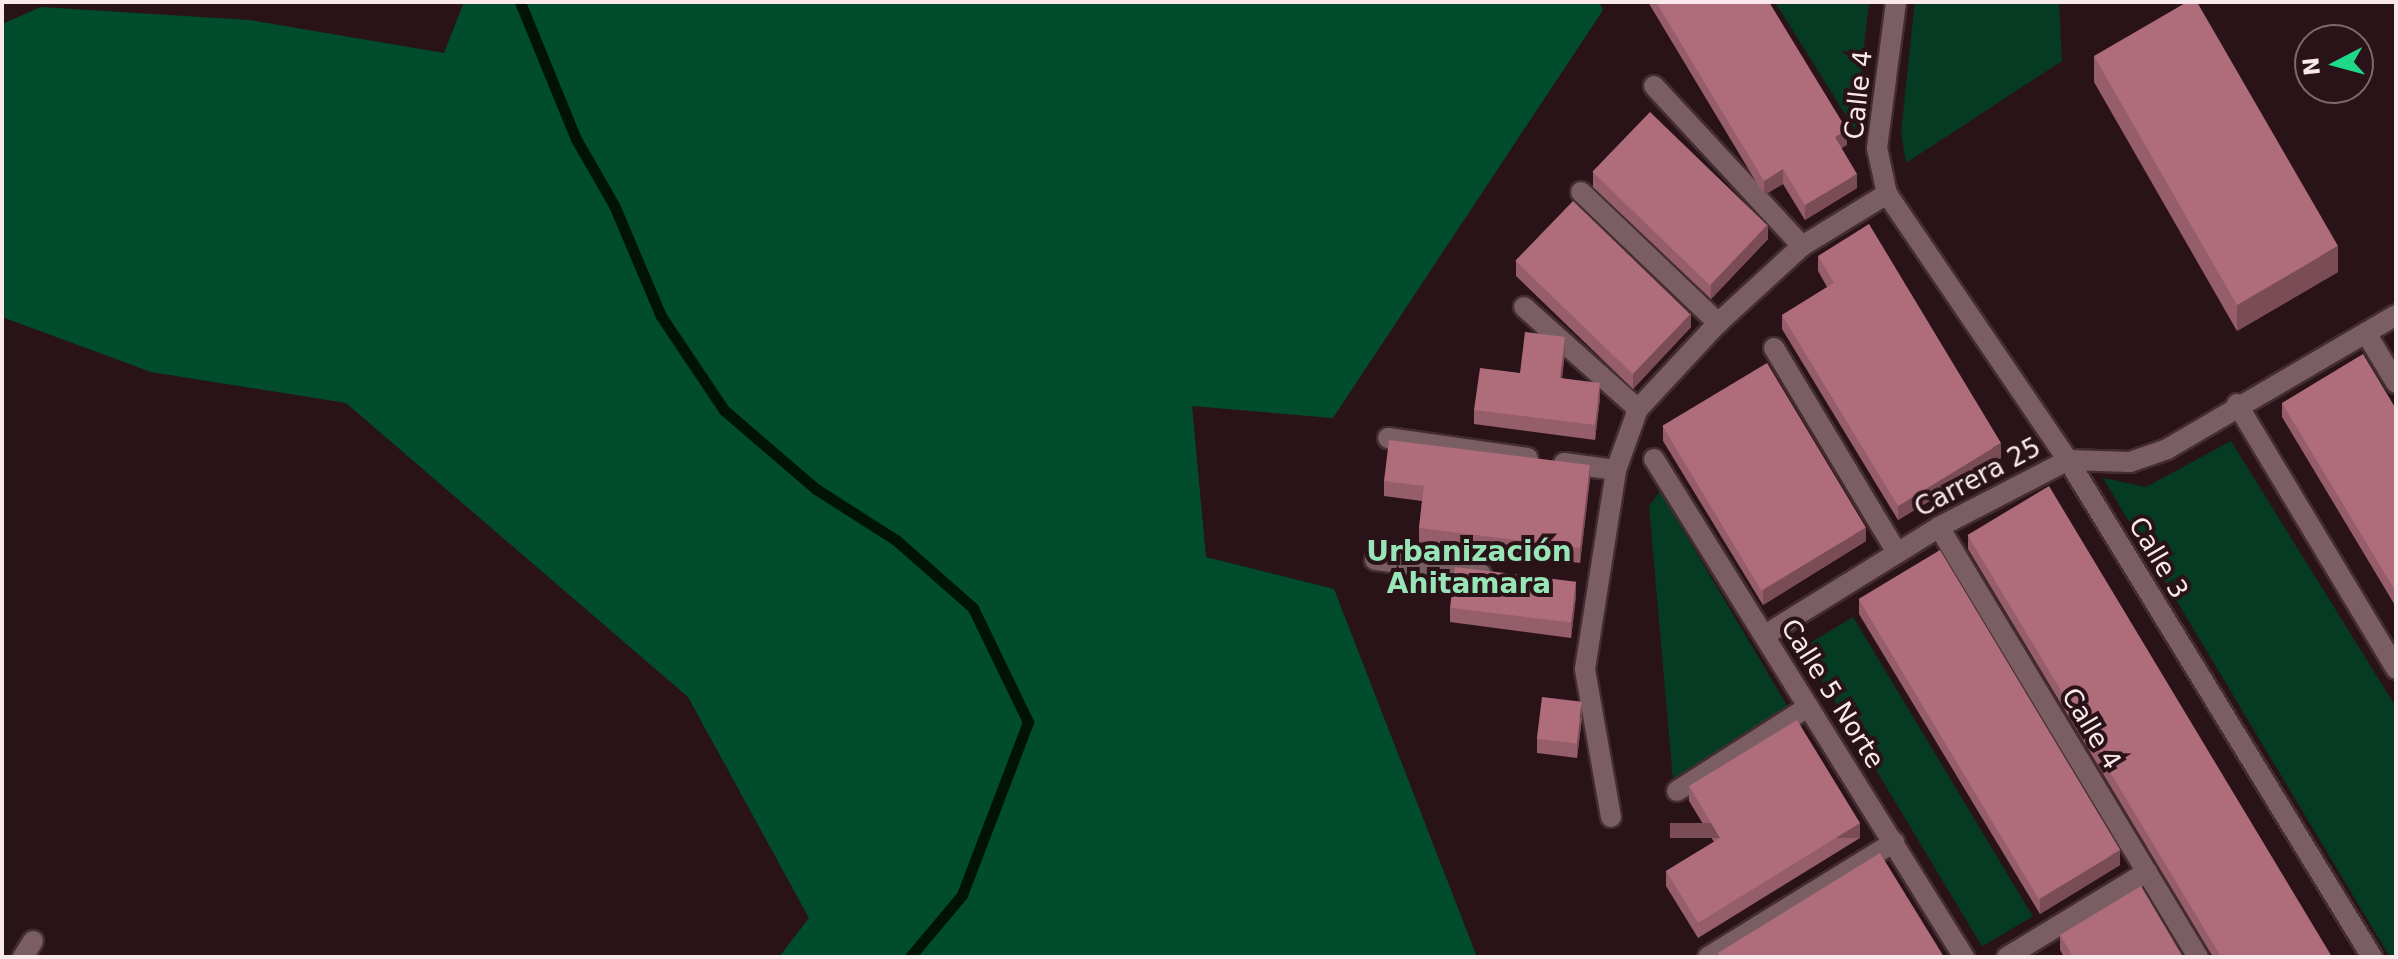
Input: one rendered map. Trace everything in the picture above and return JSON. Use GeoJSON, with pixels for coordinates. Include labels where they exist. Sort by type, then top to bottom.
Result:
{"type":"FeatureCollection","features":[{"type":"Feature","properties":{"kind":"street","name":"Calle 4"},"geometry":{"type":"LineString","coordinates":[[1887,194],[1877,148],[1896,2]]}},
{"type":"Feature","properties":{"kind":"street"},"geometry":{"type":"LineString","coordinates":[[1654,86],[1802,246]]}},
{"type":"Feature","properties":{"kind":"street"},"geometry":{"type":"LineString","coordinates":[[1581,192],[1718,323]]}},
{"type":"Feature","properties":{"kind":"street"},"geometry":{"type":"LineString","coordinates":[[1611,817],[1585,669],[1588,589],[1616,470],[1638,409],[1718,323],[1802,246],[1887,194]]}},
{"type":"Feature","properties":{"kind":"street","name":"Calle 3"},"geometry":{"type":"LineString","coordinates":[[1887,194],[2068,460],[2372,957]]}},
{"type":"Feature","properties":{"kind":"street"},"geometry":{"type":"LineString","coordinates":[[1524,307],[1638,409]]}},
{"type":"Feature","properties":{"kind":"street","name":"Carrera 25"},"geometry":{"type":"LineString","coordinates":[[1765,635],[1939,527],[2068,460],[2130,462],[2167,449],[2237,404],[2396,315]]}},
{"type":"Feature","properties":{"kind":"street"},"geometry":{"type":"LineString","coordinates":[[2366,333],[2396,383]]}},
{"type":"Feature","properties":{"kind":"street"},"geometry":{"type":"LineString","coordinates":[[1774,348],[1897,553]]}},
{"type":"Feature","properties":{"kind":"street"},"geometry":{"type":"LineString","coordinates":[[2237,404],[2396,669]]}},
{"type":"Feature","properties":{"kind":"street"},"geometry":{"type":"LineString","coordinates":[[1388,438],[1616,470]]}},
{"type":"Feature","properties":{"kind":"street","name":"Calle 5 Norte"},"geometry":{"type":"LineString","coordinates":[[1654,459],[1964,957]]}},
{"type":"Feature","properties":{"kind":"street","name":"Calle 4"},"geometry":{"type":"LineString","coordinates":[[1939,527],[2198,957]]}},
{"type":"Feature","properties":{"kind":"street"},"geometry":{"type":"LineString","coordinates":[[1375,560],[1501,577]]}},
{"type":"Feature","properties":{"kind":"street"},"geometry":{"type":"LineString","coordinates":[[1677,791],[1808,707]]}},
{"type":"Feature","properties":{"kind":"street"},"geometry":{"type":"LineString","coordinates":[[1708,957],[1894,842]]}},
{"type":"Feature","properties":{"kind":"street"},"geometry":{"type":"LineString","coordinates":[[2007,957],[2147,872]]}},
{"type":"Feature","properties":{"kind":"green space"},"geometry":{"type":"Polygon","coordinates":[[[464,2],[1599,2],[1603,10],[1333,418],[1192,406],[1206,557],[1334,589],[1477,957],[779,957],[809,918],[688,697],[346,403],[151,372],[2,317],[2,24],[41,7],[249,20],[444,53],[464,2]]]}},
{"type":"Feature","properties":{"kind":"green space"},"geometry":{"type":"Polygon","coordinates":[[[1775,2],[1869,2],[1855,130],[1775,2]]]}},
{"type":"Feature","properties":{"kind":"green space"},"geometry":{"type":"Polygon","coordinates":[[[1915,2],[2059,2],[2062,61],[1906,163],[1901,132],[1915,2]]]}},
{"type":"Feature","properties":{"kind":"green space"},"geometry":{"type":"Polygon","coordinates":[[[2231,441],[2396,707],[2396,957],[2390,957],[2103,478],[2146,487],[2231,441]]]}},
{"type":"Feature","properties":{"kind":"green space"},"geometry":{"type":"Polygon","coordinates":[[[1660,491],[1789,709],[1673,780],[1649,506],[1660,491]]]}},
{"type":"Feature","properties":{"kind":"green space"},"geometry":{"type":"Polygon","coordinates":[[[1853,617],[2033,916],[1982,947],[1802,647],[1853,617]]]}},
{"type":"Feature","properties":{"kind":"building"},"geometry":{"type":"Polygon","coordinates":[[[1656,2],[1769,2],[1847,130],[1835,137],[1857,174],[1805,205],[1783,169],[1764,181],[1656,2]]]}},
{"type":"Feature","properties":{"kind":"building"},"geometry":{"type":"Polygon","coordinates":[[[2187,2],[2197,2],[2338,246],[2237,305],[2094,56],[2187,2]]]}},
{"type":"Feature","properties":{"kind":"building"},"geometry":{"type":"Polygon","coordinates":[[[1650,112],[1767,225],[1710,285],[1592,172],[1650,112]]]}},
{"type":"Feature","properties":{"kind":"building"},"geometry":{"type":"Polygon","coordinates":[[[1573,201],[1690,314],[1633,374],[1515,261],[1573,201]]]}},
{"type":"Feature","properties":{"kind":"building"},"geometry":{"type":"Polygon","coordinates":[[[1869,224],[2001,443],[1898,506],[1782,315],[1834,283],[1818,256],[1869,224]]]}},
{"type":"Feature","properties":{"kind":"building"},"geometry":{"type":"Polygon","coordinates":[[[1525,332],[1565,337],[1560,378],[1600,383],[1595,425],[1474,410],[1480,368],[1520,373],[1525,332]]]}},
{"type":"Feature","properties":{"kind":"building"},"geometry":{"type":"Polygon","coordinates":[[[2363,354],[2396,409],[2396,592],[2282,403],[2363,354]]]}},
{"type":"Feature","properties":{"kind":"building"},"geometry":{"type":"Polygon","coordinates":[[[1767,363],[1866,528],[1761,590],[1662,426],[1767,363]]]}},
{"type":"Feature","properties":{"kind":"building"},"geometry":{"type":"Polygon","coordinates":[[[1389,440],[1590,465],[1580,548],[1419,528],[1424,486],[1384,481],[1389,440]]]}},
{"type":"Feature","properties":{"kind":"building"},"geometry":{"type":"Polygon","coordinates":[[[2049,486],[2332,957],[2221,957],[1968,535],[2049,486]]]}},
{"type":"Feature","properties":{"kind":"building"},"geometry":{"type":"Polygon","coordinates":[[[1940,550],[2120,850],[2039,899],[1859,599],[1940,550]]]}},
{"type":"Feature","properties":{"kind":"building"},"geometry":{"type":"Polygon","coordinates":[[[1455,567],[1576,582],[1571,623],[1450,608],[1455,567]]]}},
{"type":"Feature","properties":{"kind":"building"},"geometry":{"type":"Polygon","coordinates":[[[1542,697],[1582,702],[1577,744],[1537,739],[1542,697]]]}},
{"type":"Feature","properties":{"kind":"building"},"geometry":{"type":"Polygon","coordinates":[[[1797,720],[1860,823],[1698,923],[1666,871],[1720,838],[1689,786],[1797,720]]]}},
{"type":"Feature","properties":{"kind":"building"},"geometry":{"type":"Polygon","coordinates":[[[1880,853],[1944,957],[1720,957],[1718,953],[1880,853]]]}},
{"type":"Feature","properties":{"kind":"building"},"geometry":{"type":"Polygon","coordinates":[[[2141,886],[2183,957],[2073,957],[2060,935],[2141,886]]]}},
{"type":"Feature","properties":{"kind":"waterway"},"geometry":{"type":"LineString","coordinates":[[520,2],[576,139],[614,205],[661,316],[724,410],[816,489],[896,540],[973,608],[1028,722],[962,895],[910,957]]}},
{"type":"Feature","properties":{"kind":"district","name":"Urbanización Ahitamara"},"geometry":{"type":"Point","coordinates":[1469,568]}}]}
